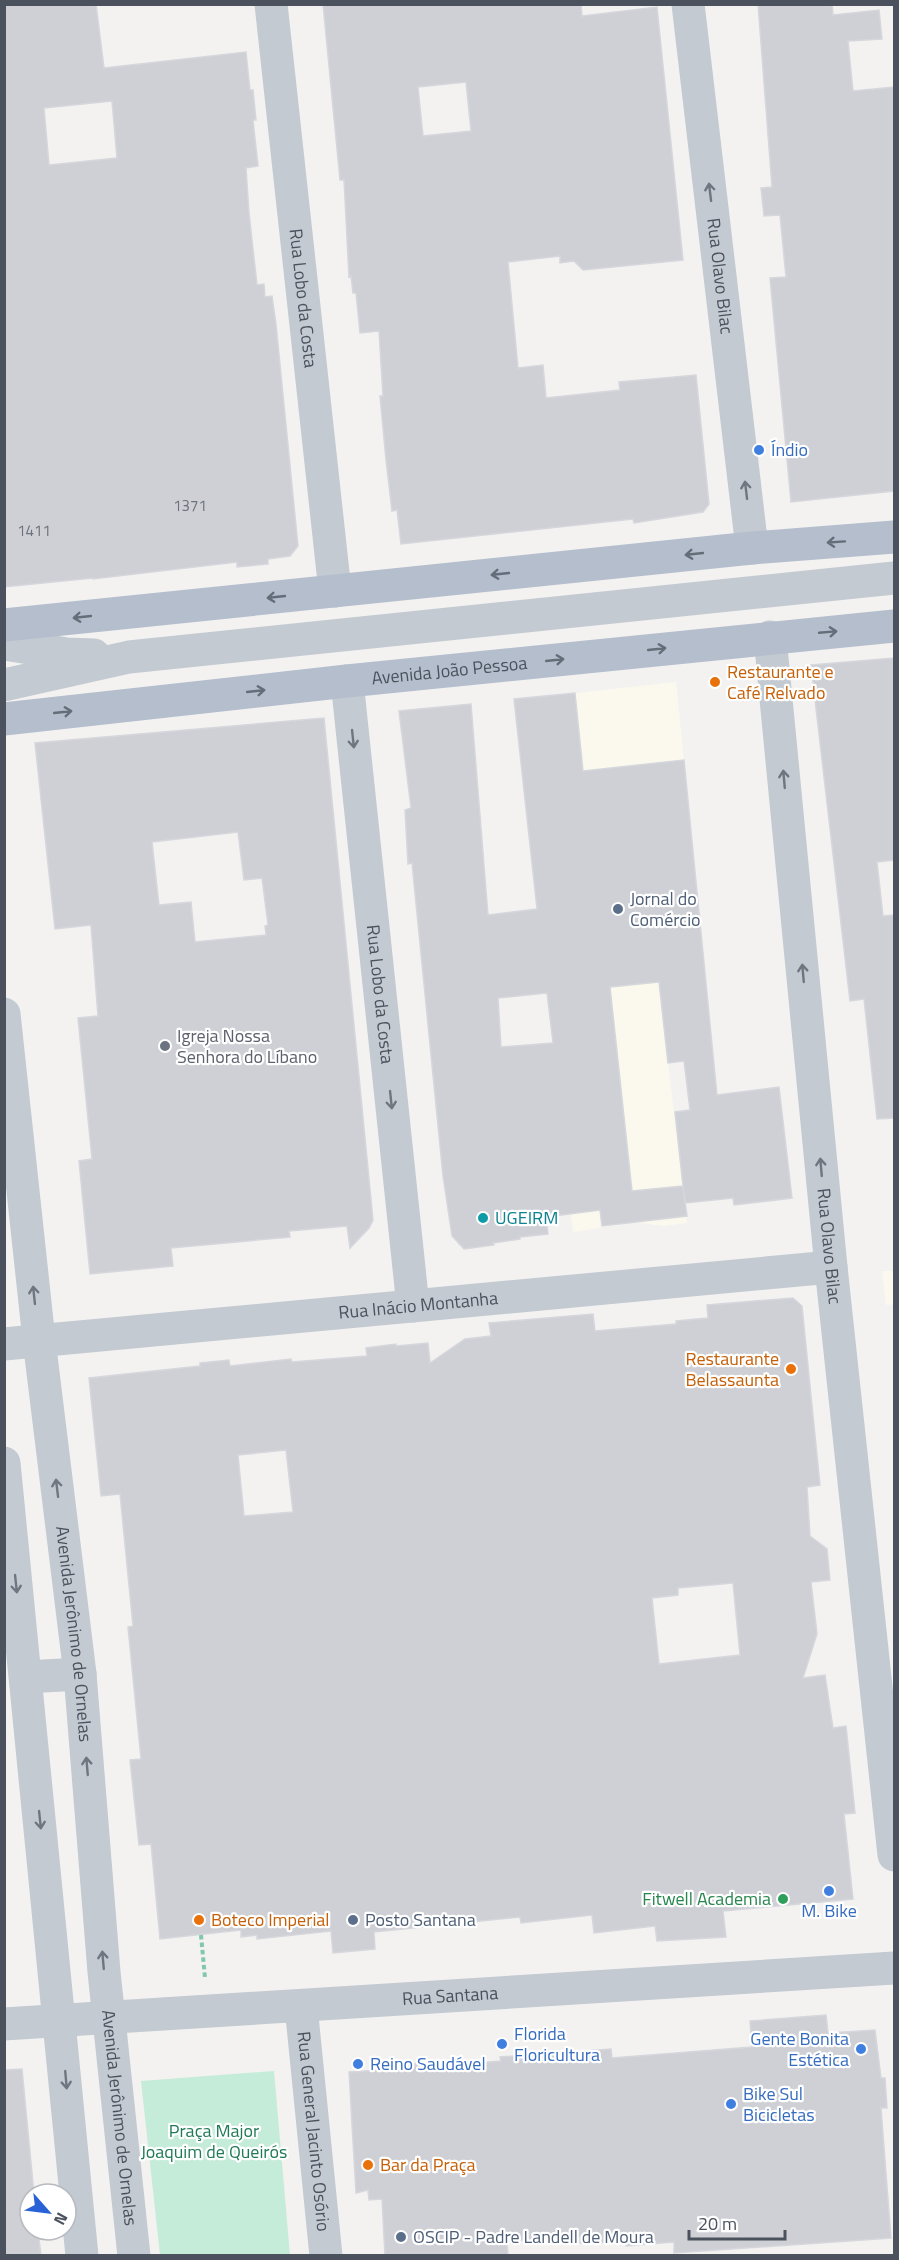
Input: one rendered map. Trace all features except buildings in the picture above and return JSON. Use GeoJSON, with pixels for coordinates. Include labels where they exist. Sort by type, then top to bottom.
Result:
{"type":"FeatureCollection","features":[{"type":"Feature","properties":{"kind":"main road"},"geometry":{"type":"LineString","coordinates":[[4,626],[753,548],[894,537]]}},
{"type":"Feature","properties":{"kind":"main road","name":"Avenida João Pessoa"},"geometry":{"type":"LineString","coordinates":[[4,718],[894,626]]}},
{"type":"Feature","properties":{"kind":"street","name":"Rua Lobo da Costa"},"geometry":{"type":"LineString","coordinates":[[271,4],[335,591]]}},
{"type":"Feature","properties":{"kind":"street","name":"Rua Olavo Bilac"},"geometry":{"type":"LineString","coordinates":[[688,4],[753,548]]}},
{"type":"Feature","properties":{"kind":"street"},"geometry":{"type":"LineString","coordinates":[[4,685],[129,657],[894,578]]}},
{"type":"Feature","properties":{"kind":"street","name":"Rua Olavo Bilac"},"geometry":{"type":"LineString","coordinates":[[770,638],[831,1267],[894,1855]]}},
{"type":"Feature","properties":{"kind":"street"},"geometry":{"type":"LineString","coordinates":[[4,644],[68,654],[129,657]]}},
{"type":"Feature","properties":{"kind":"street"},"geometry":{"type":"LineString","coordinates":[[4,709],[129,657]]}},
{"type":"Feature","properties":{"kind":"street","name":"Rua Lobo da Costa"},"geometry":{"type":"LineString","coordinates":[[347,681],[413,1306]]}},
{"type":"Feature","properties":{"kind":"street","name":"Avenida Jerônimo de Ornelas"},"geometry":{"type":"LineString","coordinates":[[4,1014],[39,1340],[80,1674],[109,2018],[134,2256]]}},
{"type":"Feature","properties":{"kind":"street","name":"Rua Inácio Montanha"},"geometry":{"type":"LineString","coordinates":[[4,1344],[831,1267]]}},
{"type":"Feature","properties":{"kind":"street"},"geometry":{"type":"LineString","coordinates":[[4,1463],[82,2256]]}},
{"type":"Feature","properties":{"kind":"street"},"geometry":{"type":"LineString","coordinates":[[26,1677],[80,1674]]}},
{"type":"Feature","properties":{"kind":"street","name":"Rua Santana"},"geometry":{"type":"LineString","coordinates":[[4,2024],[894,1968]]}},
{"type":"Feature","properties":{"kind":"street","name":"Rua General Jacinto Osório"},"geometry":{"type":"LineString","coordinates":[[302,2006],[326,2256]]}},
{"type":"Feature","properties":{"kind":"path"},"geometry":{"type":"LineString","coordinates":[[201,1935],[209,2012]]}},
{"type":"Feature","properties":{"kind":"shaded area","name":"Jornal do Comércio"},"geometry":{"type":"Polygon","coordinates":[[[676,682],[714,1058],[668,1063],[687,1223],[663,1226],[635,1222],[573,1232],[514,700],[676,682]]]}},
{"type":"Feature","properties":{"kind":"shaded area"},"geometry":{"type":"Polygon","coordinates":[[[882,1271],[894,1271],[894,1304],[886,1305],[882,1271]]]}},
{"type":"Feature","properties":{"kind":"green space","name":"Praça Major Joaquim de Queirós"},"geometry":{"type":"Polygon","coordinates":[[[274,2071],[290,2255],[160,2255],[141,2081],[274,2071]]]}},
{"type":"Feature","properties":{"kind":"place","name":"Índio"},"geometry":{"type":"Point","coordinates":[759,450]}},
{"type":"Feature","properties":{"kind":"place","name":"Restaurante e Café Relvado"},"geometry":{"type":"Point","coordinates":[715,682]}},
{"type":"Feature","properties":{"kind":"place","name":"Jornal do Comércio"},"geometry":{"type":"Point","coordinates":[618,909]}},
{"type":"Feature","properties":{"kind":"place","name":"Igreja Nossa Senhora do Líbano"},"geometry":{"type":"Point","coordinates":[165,1046]}},
{"type":"Feature","properties":{"kind":"place","name":"UGEIRM"},"geometry":{"type":"Point","coordinates":[483,1218]}},
{"type":"Feature","properties":{"kind":"place","name":"Restaurante Belassaunta"},"geometry":{"type":"Point","coordinates":[791,1369]}},
{"type":"Feature","properties":{"kind":"place","name":"M. Bike"},"geometry":{"type":"Point","coordinates":[829,1891]}},
{"type":"Feature","properties":{"kind":"place","name":"Fitwell Academia"},"geometry":{"type":"Point","coordinates":[783,1899]}},
{"type":"Feature","properties":{"kind":"place","name":"Boteco Imperial"},"geometry":{"type":"Point","coordinates":[199,1920]}},
{"type":"Feature","properties":{"kind":"place","name":"Posto Santana"},"geometry":{"type":"Point","coordinates":[353,1920]}},
{"type":"Feature","properties":{"kind":"place","name":"Florida Floricultura"},"geometry":{"type":"Point","coordinates":[502,2044]}},
{"type":"Feature","properties":{"kind":"place","name":"Gente Bonita Estética"},"geometry":{"type":"Point","coordinates":[861,2049]}},
{"type":"Feature","properties":{"kind":"place","name":"Reino Saudável"},"geometry":{"type":"Point","coordinates":[358,2064]}},
{"type":"Feature","properties":{"kind":"place","name":"Bike Sul Bicicletas"},"geometry":{"type":"Point","coordinates":[731,2104]}},
{"type":"Feature","properties":{"kind":"place","name":"Bar da Praça"},"geometry":{"type":"Point","coordinates":[368,2165]}},
{"type":"Feature","properties":{"kind":"place","name":"OSCIP - Padre Landell de Moura"},"geometry":{"type":"Point","coordinates":[401,2237]}}]}
